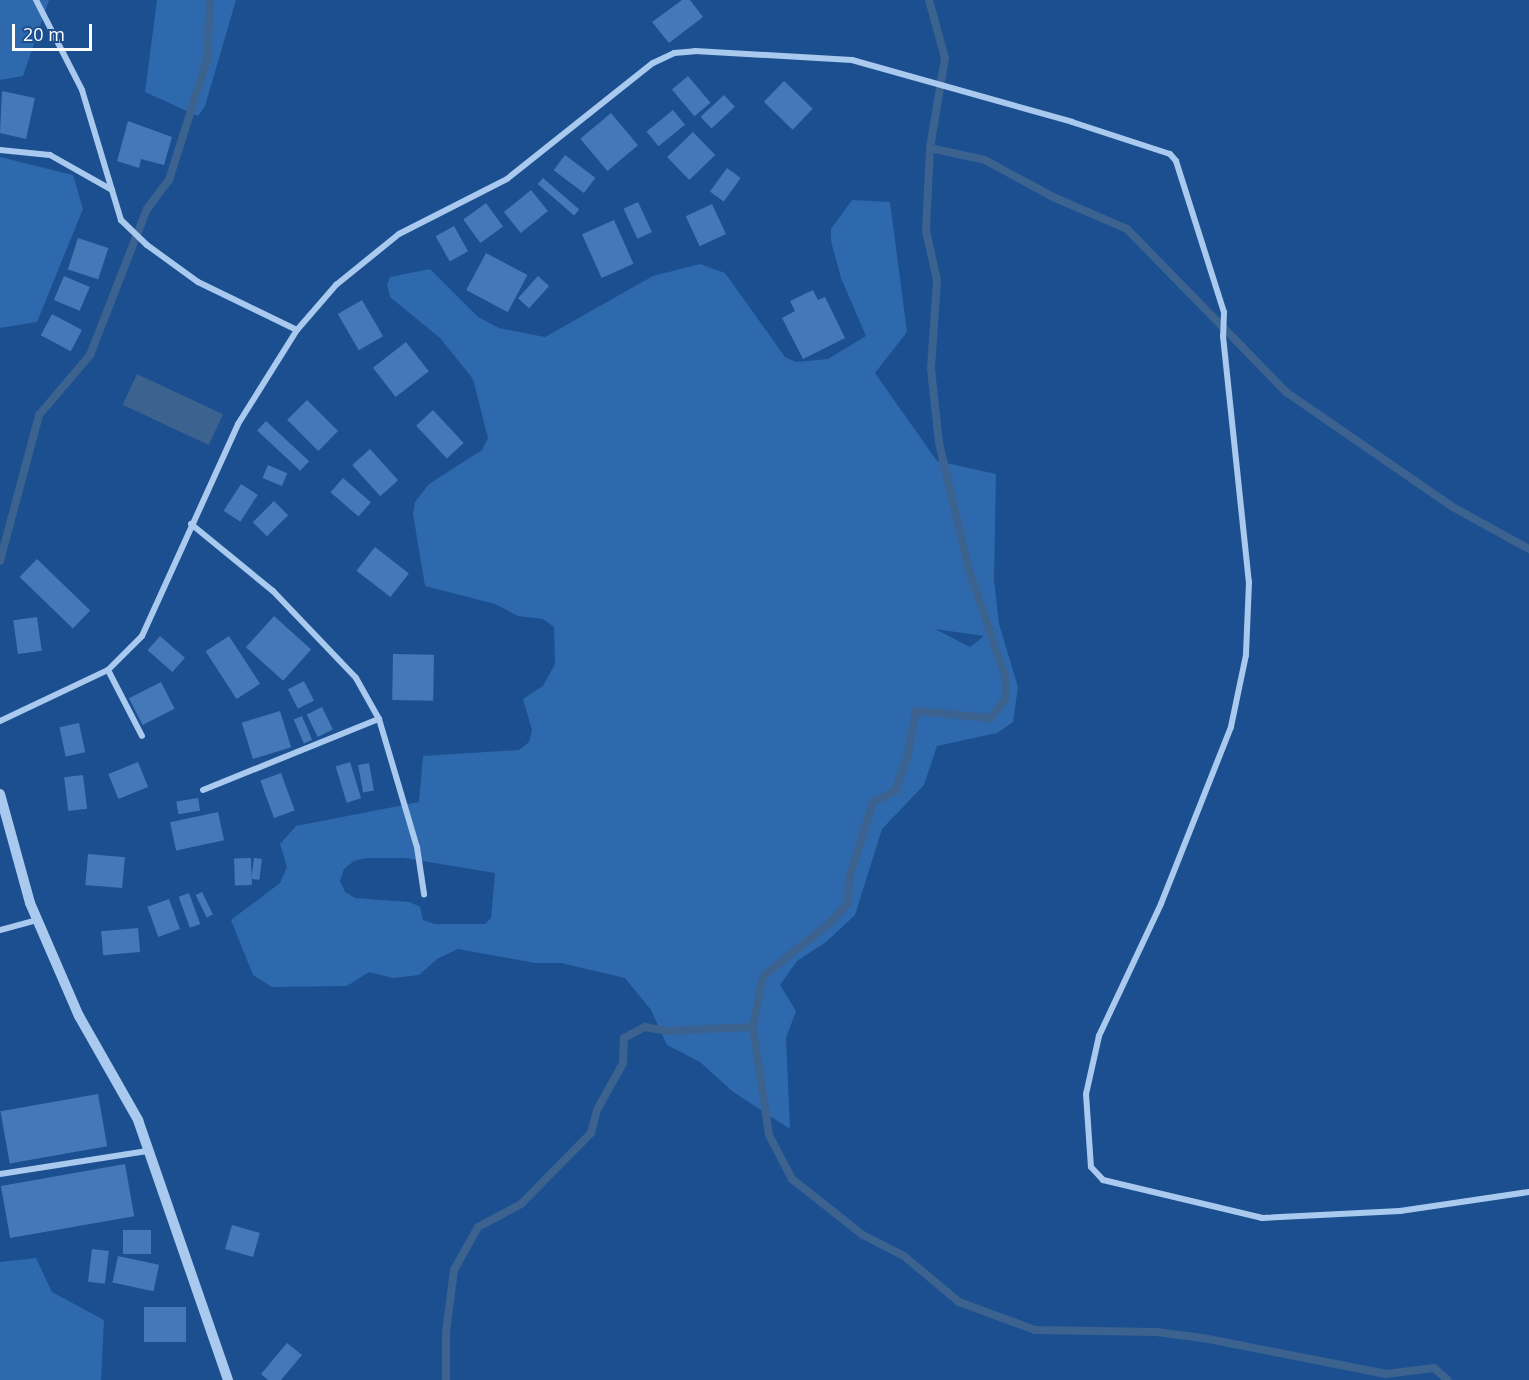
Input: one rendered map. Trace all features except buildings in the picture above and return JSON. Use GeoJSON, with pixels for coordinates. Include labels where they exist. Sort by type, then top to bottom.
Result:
{"type":"FeatureCollection","features":[{"type":"Feature","properties":{"kind":"street"},"geometry":{"type":"LineString","coordinates":[[36,0],[82,90],[121,220],[147,244],[198,282],[297,330]]}},
{"type":"Feature","properties":{"kind":"street"},"geometry":{"type":"LineString","coordinates":[[0,721],[108,670],[142,636],[238,424],[297,330],[336,285],[399,234],[507,179],[617,90],[674,53],[695,51],[852,60],[1072,122],[1174,157],[1224,312],[1223,336],[1249,582],[1246,656],[1231,727],[1161,904],[1099,1036],[1086,1094],[1091,1167],[1103,1180],[1262,1218],[1400,1211],[1529,1192]]}},
{"type":"Feature","properties":{"kind":"street"},"geometry":{"type":"LineString","coordinates":[[0,150],[50,155],[112,190]]}},
{"type":"Feature","properties":{"kind":"street"},"geometry":{"type":"LineString","coordinates":[[191,524],[273,591],[356,678],[380,719],[417,847],[424,894]]}},
{"type":"Feature","properties":{"kind":"street"},"geometry":{"type":"LineString","coordinates":[[108,670],[142,736]]}},
{"type":"Feature","properties":{"kind":"street"},"geometry":{"type":"LineString","coordinates":[[203,790],[380,719]]}},
{"type":"Feature","properties":{"kind":"street"},"geometry":{"type":"LineString","coordinates":[[0,795],[38,920],[79,1016],[131,1103],[228,1380]]}},
{"type":"Feature","properties":{"kind":"street"},"geometry":{"type":"LineString","coordinates":[[0,930],[38,920]]}},
{"type":"Feature","properties":{"kind":"street"},"geometry":{"type":"LineString","coordinates":[[0,1174],[147,1151]]}},
{"type":"Feature","properties":{"kind":"shaded area"},"geometry":{"type":"Polygon","coordinates":[[[0,0],[49,0],[23,76],[0,80],[0,0]]]}},
{"type":"Feature","properties":{"kind":"shaded area"},"geometry":{"type":"Polygon","coordinates":[[[157,0],[236,0],[205,106],[198,116],[145,92],[157,0]]]}},
{"type":"Feature","properties":{"kind":"shaded area"},"geometry":{"type":"Polygon","coordinates":[[[0,157],[73,175],[83,209],[37,322],[0,328],[0,157]]]}},
{"type":"Feature","properties":{"kind":"shaded area"},"geometry":{"type":"Polygon","coordinates":[[[852,200],[890,202],[907,332],[875,373],[937,461],[996,474],[994,580],[999,624],[1018,687],[1013,722],[997,733],[937,746],[924,785],[882,829],[855,915],[826,942],[797,961],[780,985],[796,1011],[786,1038],[790,1129],[732,1091],[700,1062],[667,1045],[651,1010],[625,978],[561,963],[535,963],[458,949],[437,959],[419,975],[393,978],[369,972],[347,986],[272,987],[253,975],[231,920],[280,883],[287,867],[280,844],[296,826],[419,802],[423,756],[519,750],[529,742],[532,730],[523,699],[543,686],[555,664],[554,627],[543,619],[518,616],[495,604],[425,586],[413,514],[415,502],[429,484],[482,450],[488,438],[473,379],[440,338],[390,297],[387,285],[390,277],[430,269],[478,317],[499,328],[545,337],[653,276],[700,264],[725,273],[785,357],[796,362],[828,359],[866,336],[841,278],[831,241],[831,229],[852,200]],[[935,629],[970,647],[984,636],[935,629]],[[366,858],[354,861],[344,869],[340,881],[345,892],[355,898],[410,902],[420,907],[423,920],[435,924],[485,924],[491,918],[495,873],[404,858],[366,858]]]}},
{"type":"Feature","properties":{"kind":"shaded area"},"geometry":{"type":"Polygon","coordinates":[[[137,374],[223,414],[209,445],[123,405],[137,374]]]}},
{"type":"Feature","properties":{"kind":"shaded area"},"geometry":{"type":"Polygon","coordinates":[[[36,1258],[52,1292],[104,1320],[101,1380],[0,1380],[0,1262],[36,1258]]]}},
{"type":"Feature","properties":{"kind":"waterway"},"geometry":{"type":"LineString","coordinates":[[0,561],[39,415],[90,355],[147,209],[169,180],[207,60],[210,0]]}},
{"type":"Feature","properties":{"kind":"waterway"},"geometry":{"type":"LineString","coordinates":[[929,0],[945,58],[930,148],[926,231],[937,280],[931,369],[939,443],[969,570],[1005,676],[1005,699],[991,718],[916,711],[907,758],[895,791],[873,802],[849,879],[848,903],[831,922],[763,976],[753,1027],[769,1135],[792,1179],[863,1235],[904,1256],[959,1302],[1035,1330],[1156,1332],[1203,1338],[1386,1374],[1434,1368],[1448,1380]]}},
{"type":"Feature","properties":{"kind":"waterway"},"geometry":{"type":"LineString","coordinates":[[930,148],[985,160],[1053,197],[1127,229],[1286,392],[1451,506],[1529,549]]}},
{"type":"Feature","properties":{"kind":"waterway"},"geometry":{"type":"LineString","coordinates":[[446,1380],[446,1332],[454,1270],[478,1227],[521,1204],[591,1133],[597,1110],[623,1063],[624,1038],[645,1027],[667,1031],[753,1027]]}}]}
